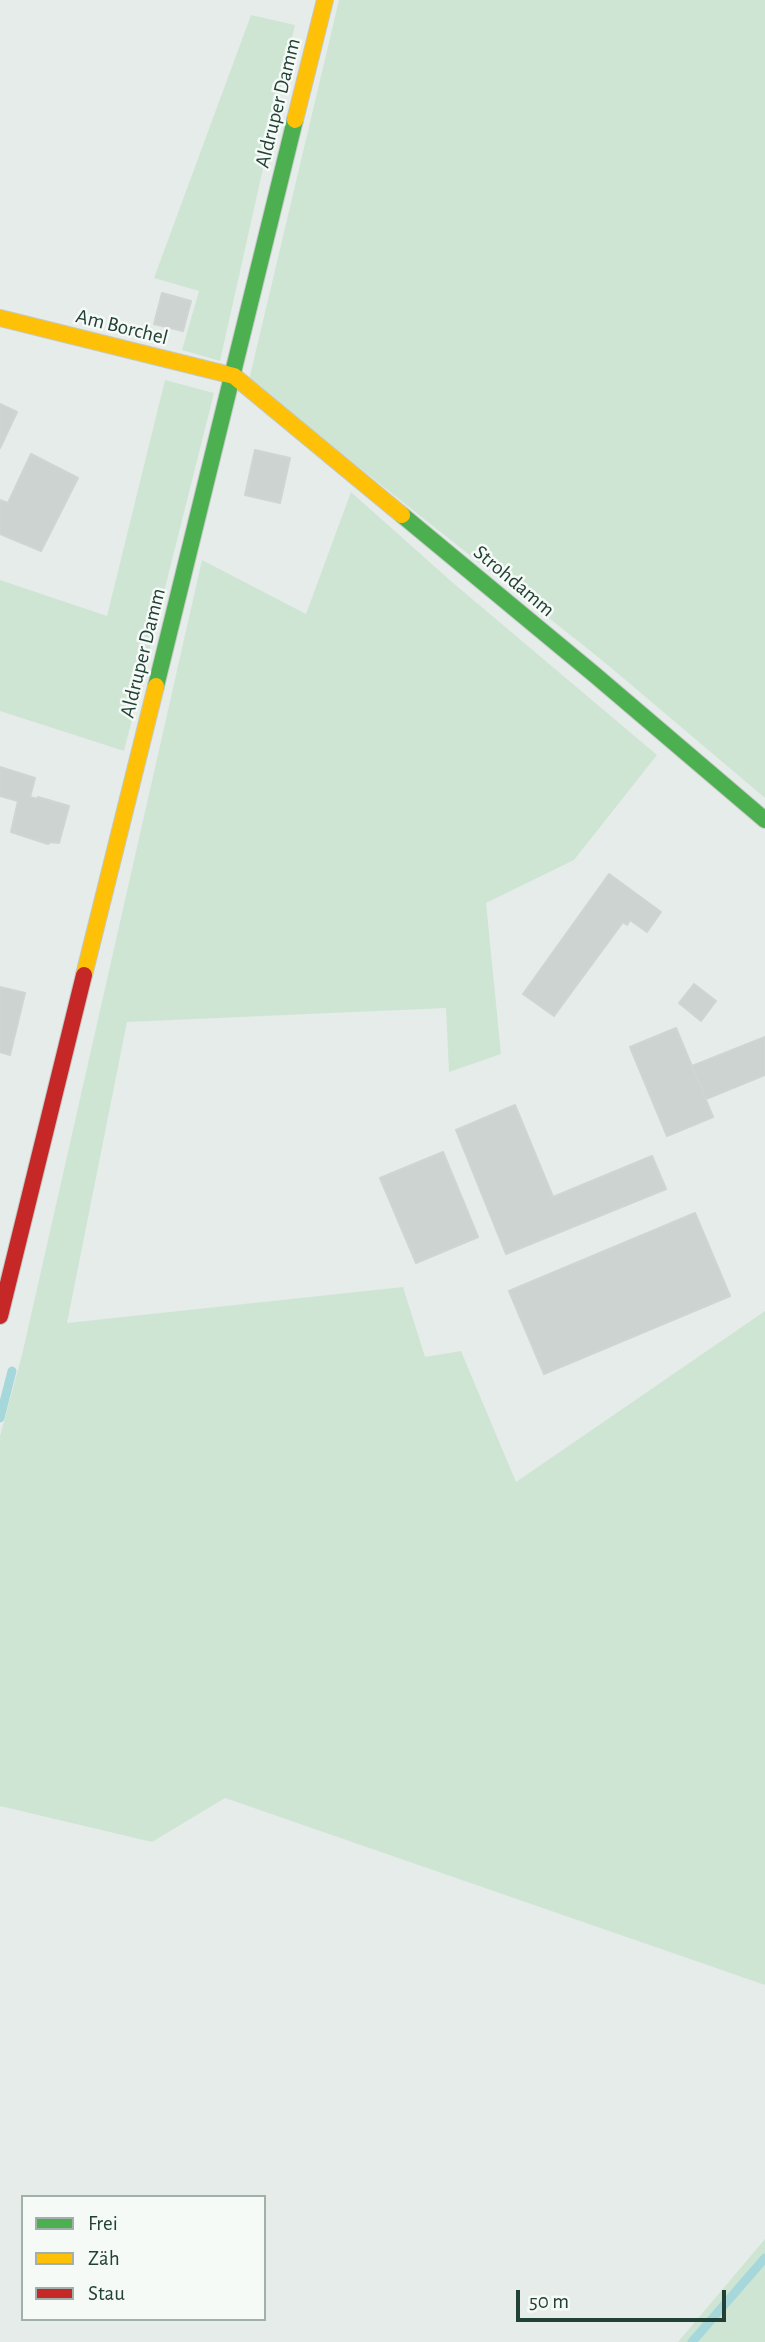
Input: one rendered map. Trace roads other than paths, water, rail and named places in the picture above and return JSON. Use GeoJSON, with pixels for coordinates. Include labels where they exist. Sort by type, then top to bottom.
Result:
{"type":"FeatureCollection","features":[{"type":"Feature","properties":{"kind":"street","name":"Aldruper Damm"},"geometry":{"type":"LineString","coordinates":[[0,1316],[325,0]]}},
{"type":"Feature","properties":{"kind":"street","name":"Am Borchel"},"geometry":{"type":"LineString","coordinates":[[0,318],[234,376]]}},
{"type":"Feature","properties":{"kind":"street","name":"Strohdamm"},"geometry":{"type":"LineString","coordinates":[[234,376],[595,675],[765,820]]}},
{"type":"Feature","properties":{"kind":"waterway"},"geometry":{"type":"LineString","coordinates":[[0,1418],[12,1371]]}},
{"type":"Feature","properties":{"kind":"waterway"},"geometry":{"type":"LineString","coordinates":[[692,2342],[765,2258]]}}]}
